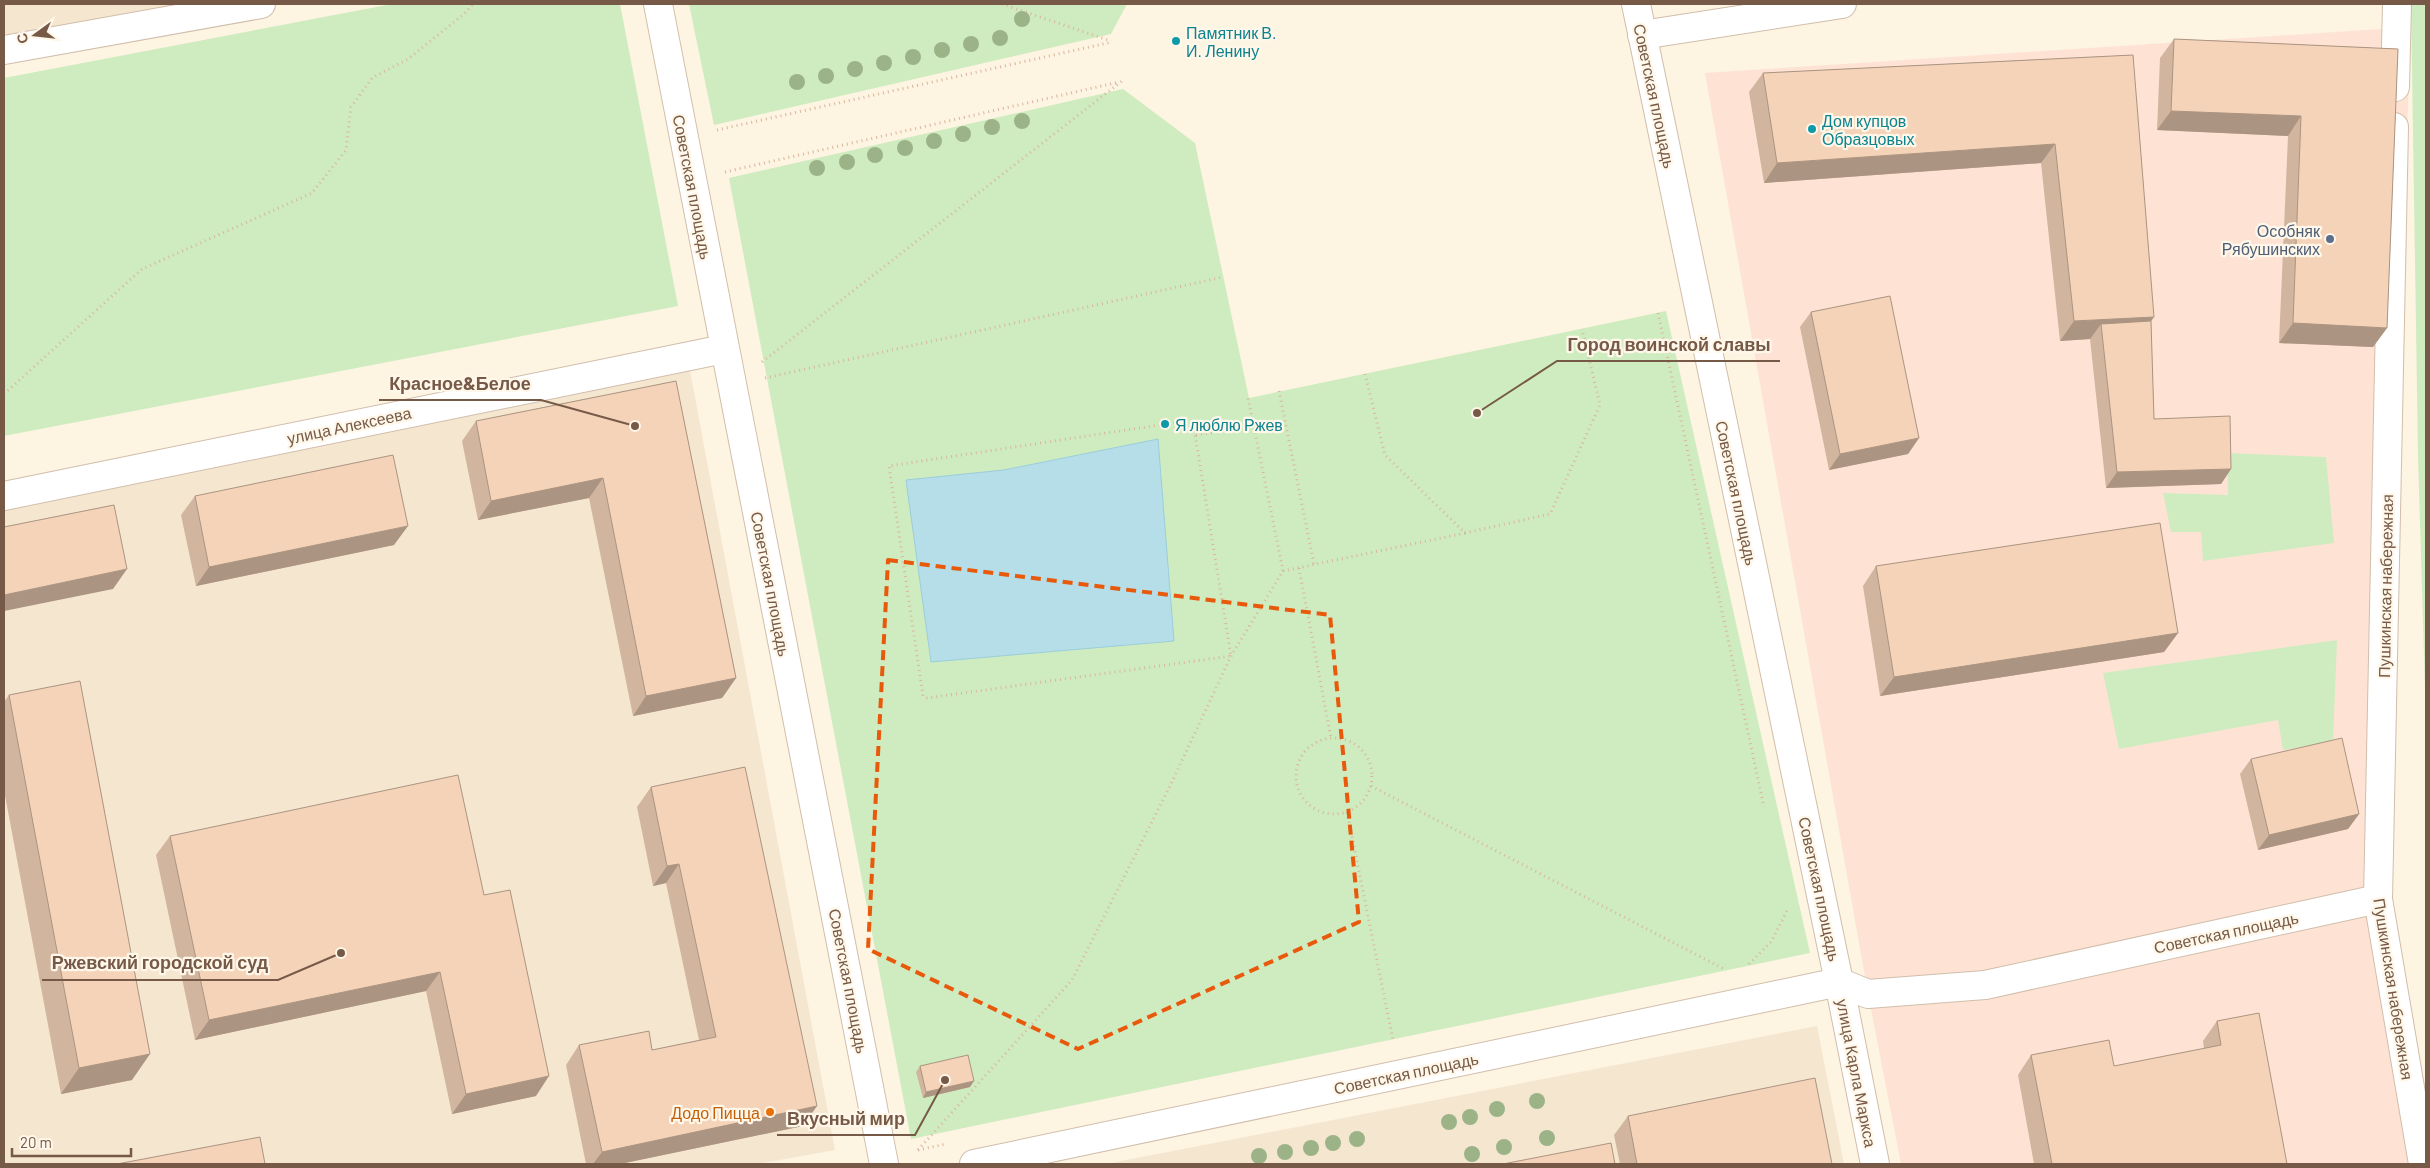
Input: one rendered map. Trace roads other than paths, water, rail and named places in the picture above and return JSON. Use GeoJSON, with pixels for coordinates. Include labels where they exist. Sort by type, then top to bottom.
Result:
{"type":"FeatureCollection","features":[{"type":"Feature","properties":{"kind":"street"},"geometry":{"type":"LineString","coordinates":[[4,50],[261,4]]}},
{"type":"Feature","properties":{"kind":"street","name":"Советская площадь"},"geometry":{"type":"LineString","coordinates":[[658,4],[884,1164]]}},
{"type":"Feature","properties":{"kind":"street","name":"Советская площадь"},"geometry":{"type":"LineString","coordinates":[[1636,4],[1839,982]]}},
{"type":"Feature","properties":{"kind":"street"},"geometry":{"type":"LineString","coordinates":[[1642,35],[1842,4]]}},
{"type":"Feature","properties":{"kind":"street","name":"Пушкинская набережная"},"geometry":{"type":"LineString","coordinates":[[2397,4],[2378,898],[2423,1164]]}},
{"type":"Feature","properties":{"kind":"street","name":"улица Алексеева"},"geometry":{"type":"LineString","coordinates":[[4,496],[724,349]]}},
{"type":"Feature","properties":{"kind":"street","name":"Советская площадь"},"geometry":{"type":"LineString","coordinates":[[974,1164],[1839,982],[1868,994],[1985,985],[2378,898]]}},
{"type":"Feature","properties":{"kind":"street","name":"улица Карла Маркса"},"geometry":{"type":"LineString","coordinates":[[1839,982],[1875,1164]]}},
{"type":"Feature","properties":{"kind":"water"},"geometry":{"type":"Polygon","coordinates":[[[1158,439],[1174,641],[931,662],[906,480],[1004,470],[1158,439]]]}},
{"type":"Feature","properties":{"kind":"place","name":"Памятник В. И. Ленину"},"geometry":{"type":"Point","coordinates":[1176,41]}},
{"type":"Feature","properties":{"kind":"place","name":"Дом купцов Образцовых"},"geometry":{"type":"Point","coordinates":[1812,129]}},
{"type":"Feature","properties":{"kind":"place","name":"Особняк Рябушинских"},"geometry":{"type":"Point","coordinates":[2330,239]}},
{"type":"Feature","properties":{"kind":"place","name":"Город воинской славы"},"geometry":{"type":"Point","coordinates":[1477,413]}},
{"type":"Feature","properties":{"kind":"place","name":"Я люблю Ржев"},"geometry":{"type":"Point","coordinates":[1165,424]}},
{"type":"Feature","properties":{"kind":"place","name":"Красное&Белое"},"geometry":{"type":"Point","coordinates":[635,426]}},
{"type":"Feature","properties":{"kind":"place","name":"Ржевский городской суд"},"geometry":{"type":"Point","coordinates":[341,953]}},
{"type":"Feature","properties":{"kind":"place","name":"Вкусный мир"},"geometry":{"type":"Point","coordinates":[945,1080]}},
{"type":"Feature","properties":{"kind":"place","name":"Додо Пицца"},"geometry":{"type":"Point","coordinates":[770,1112]}}]}
